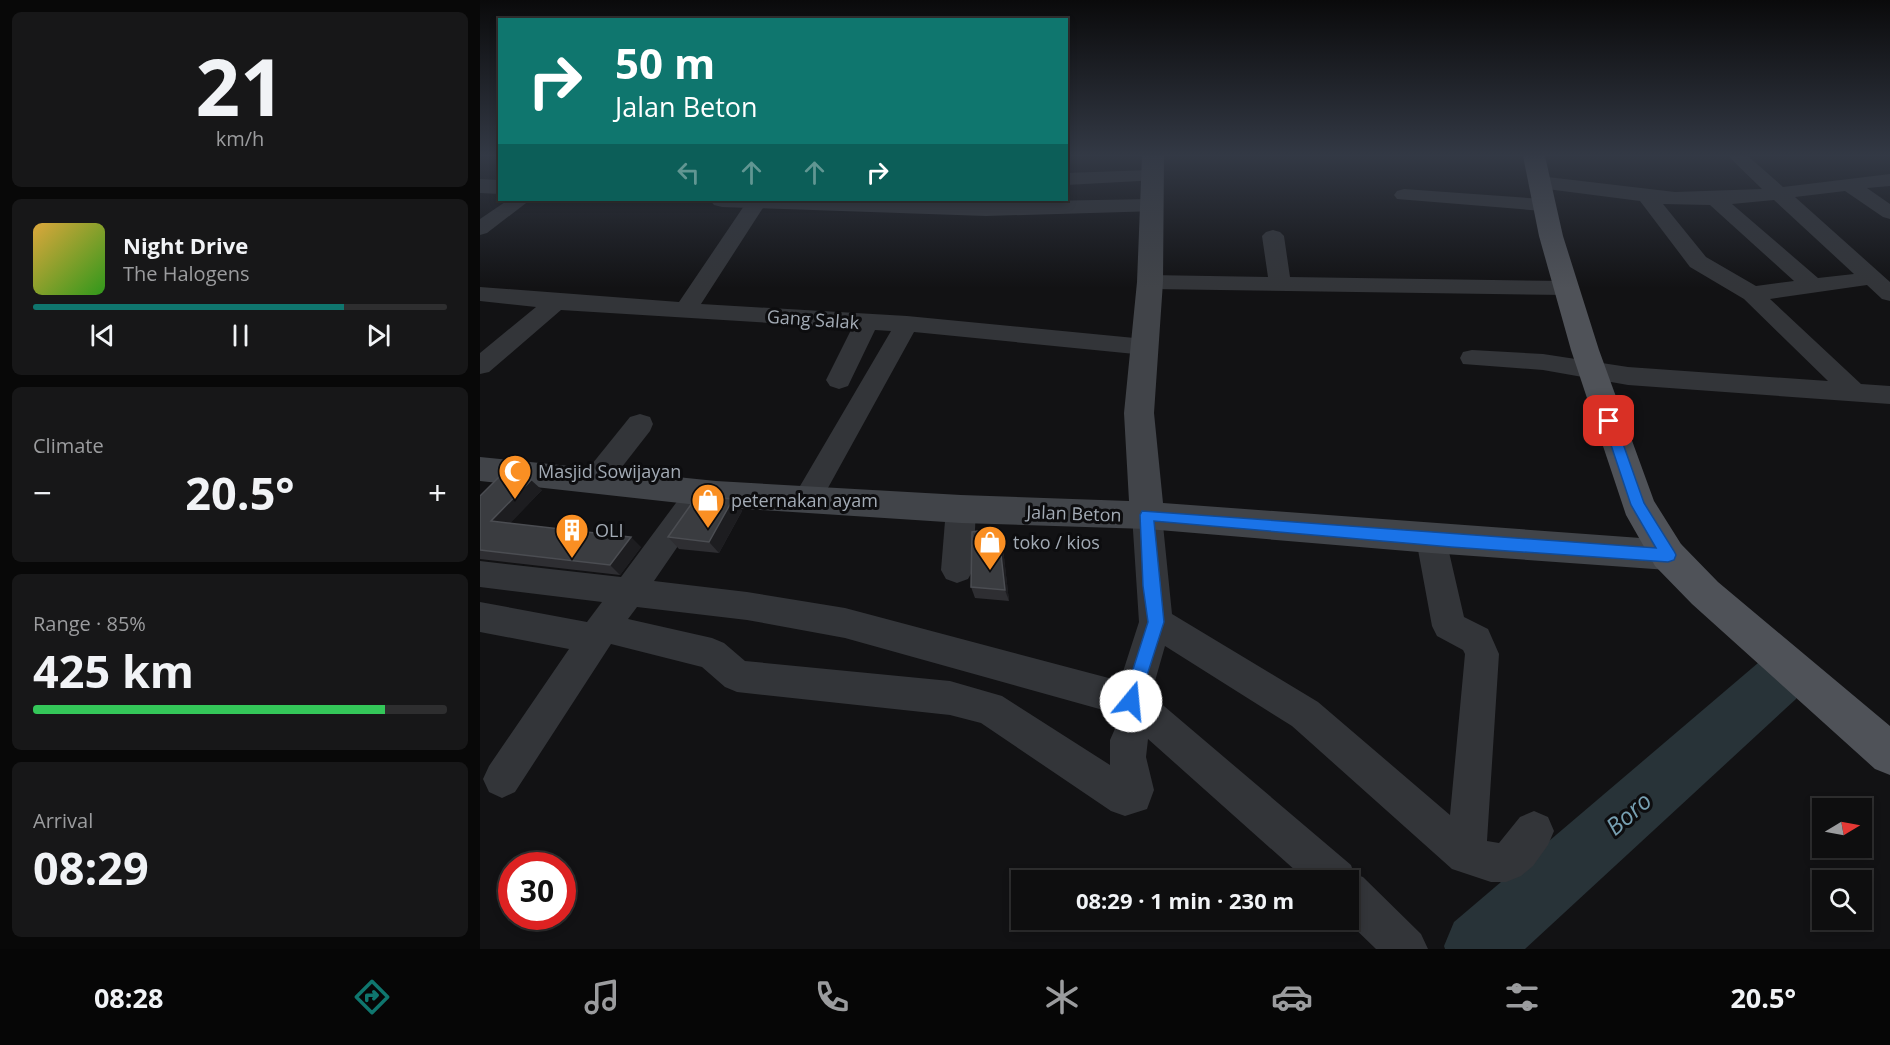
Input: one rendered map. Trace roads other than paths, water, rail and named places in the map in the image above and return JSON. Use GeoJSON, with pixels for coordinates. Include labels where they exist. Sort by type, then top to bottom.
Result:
{"type":"FeatureCollection","features":[{"type":"Feature","properties":{"kind":"main road"},"geometry":{"type":"LineString","coordinates":[[1147,515],[1139,413],[1150,282],[1150,200]]}},
{"type":"Feature","properties":{"kind":"main road"},"geometry":{"type":"LineString","coordinates":[[1544,200],[1592,372],[1638,505],[1668,555],[1705,593],[1890,754]]}},
{"type":"Feature","properties":{"kind":"main road","name":"Jalan Beton"},"geometry":{"type":"LineString","coordinates":[[480,469],[700,492],[961,510],[1147,515],[1431,539],[1668,555]]}},
{"type":"Feature","properties":{"kind":"street"},"geometry":{"type":"LineString","coordinates":[[1649,200],[1698,262],[1752,294],[1854,392]]}},
{"type":"Feature","properties":{"kind":"street"},"geometry":{"type":"LineString","coordinates":[[1716,200],[1814,286]]}},
{"type":"Feature","properties":{"kind":"street"},"geometry":{"type":"LineString","coordinates":[[1786,200],[1877,275],[1890,294]]}},
{"type":"Feature","properties":{"kind":"street"},"geometry":{"type":"LineString","coordinates":[[1872,200],[1890,213]]}},
{"type":"Feature","properties":{"kind":"street"},"geometry":{"type":"LineString","coordinates":[[480,229],[518,201]]}},
{"type":"Feature","properties":{"kind":"street"},"geometry":{"type":"LineString","coordinates":[[685,311],[757,201]]}},
{"type":"Feature","properties":{"kind":"street"},"geometry":{"type":"LineString","coordinates":[[783,201],[986,209],[1150,207]]}},
{"type":"Feature","properties":{"kind":"street"},"geometry":{"type":"LineString","coordinates":[[1273,236],[1280,285]]}},
{"type":"Feature","properties":{"kind":"street"},"geometry":{"type":"LineString","coordinates":[[1752,294],[1877,275]]}},
{"type":"Feature","properties":{"kind":"street"},"geometry":{"type":"LineString","coordinates":[[1150,282],[1567,288]]}},
{"type":"Feature","properties":{"kind":"street","name":"Gang Salak"},"geometry":{"type":"LineString","coordinates":[[480,294],[556,303],[907,324],[1145,347]]}},
{"type":"Feature","properties":{"kind":"street"},"geometry":{"type":"LineString","coordinates":[[480,366],[556,303]]}},
{"type":"Feature","properties":{"kind":"street"},"geometry":{"type":"LineString","coordinates":[[839,380],[866,323]]}},
{"type":"Feature","properties":{"kind":"street"},"geometry":{"type":"LineString","coordinates":[[808,498],[907,324]]}},
{"type":"Feature","properties":{"kind":"street"},"geometry":{"type":"LineString","coordinates":[[1472,358],[1543,362],[1592,372],[1639,377],[1890,395]]}},
{"type":"Feature","properties":{"kind":"street"},"geometry":{"type":"LineString","coordinates":[[594,482],[640,424]]}},
{"type":"Feature","properties":{"kind":"street"},"geometry":{"type":"LineString","coordinates":[[502,779],[628,592],[700,492]]}},
{"type":"Feature","properties":{"kind":"street"},"geometry":{"type":"LineString","coordinates":[[957,570],[961,510]]}},
{"type":"Feature","properties":{"kind":"street"},"geometry":{"type":"LineString","coordinates":[[480,617],[600,633],[712,654],[737,676],[950,698],[989,708],[1125,797],[1133,795],[1135,790],[1128,763],[1129,732],[1138,706],[1156,622],[1151,586],[1147,515]]}},
{"type":"Feature","properties":{"kind":"street"},"geometry":{"type":"LineString","coordinates":[[1431,539],[1449,626],[1476,640],[1482,654],[1466,855]]}},
{"type":"Feature","properties":{"kind":"street"},"geometry":{"type":"LineString","coordinates":[[480,574],[747,606],[845,623],[1138,706],[1325,870]]}},
{"type":"Feature","properties":{"kind":"street"},"geometry":{"type":"LineString","coordinates":[[1156,622],[1305,714],[1466,855],[1500,865],[1510,861],[1534,831]]}},
{"type":"Feature","properties":{"kind":"street"},"geometry":{"type":"LineString","coordinates":[[1359,903],[1406,949]]}},
{"type":"Feature","properties":{"kind":"waterway","name":"Boro"},"geometry":{"type":"LineString","coordinates":[[1478,946],[1777,681]]}},
{"type":"Feature","properties":{"kind":"place","name":"Masjid Sowijayan"},"geometry":{"type":"Point","coordinates":[515,500]}},
{"type":"Feature","properties":{"kind":"place","name":"peternakan ayam"},"geometry":{"type":"Point","coordinates":[708,529]}},
{"type":"Feature","properties":{"kind":"place","name":"OLI"},"geometry":{"type":"Point","coordinates":[572,559]}},
{"type":"Feature","properties":{"kind":"place","name":"toko / kios"},"geometry":{"type":"Point","coordinates":[990,571]}}]}
